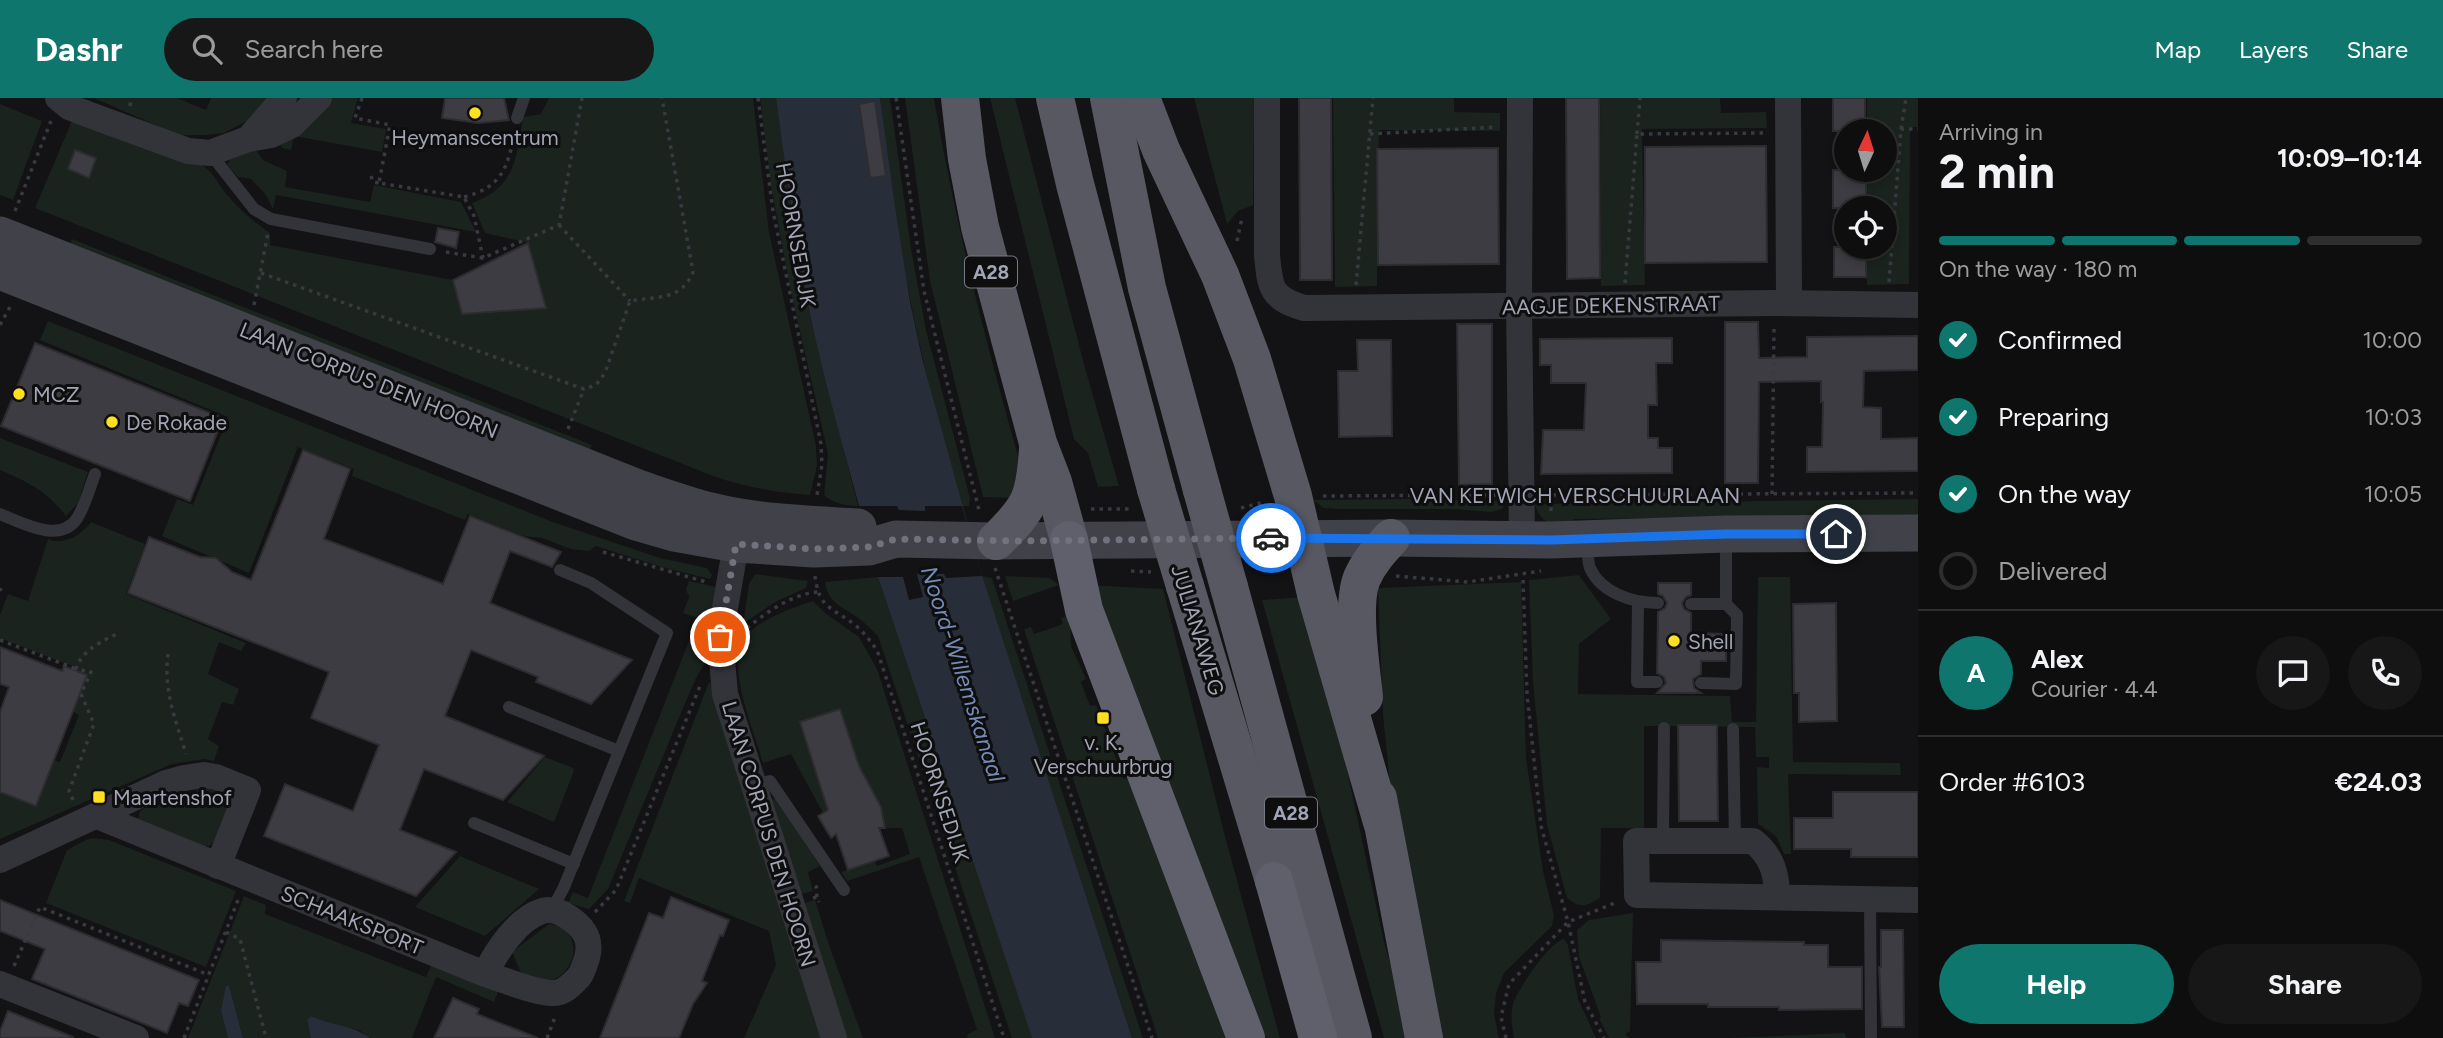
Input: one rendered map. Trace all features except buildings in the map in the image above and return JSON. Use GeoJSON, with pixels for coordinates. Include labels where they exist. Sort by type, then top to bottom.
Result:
{"type":"FeatureCollection","features":[{"type":"Feature","properties":{"kind":"highway","name":"A28"},"geometry":{"type":"LineString","coordinates":[[960,98],[967,159],[980,228],[1038,443],[1053,482],[1069,540],[1080,596],[1246,1038]]}},
{"type":"Feature","properties":{"kind":"highway","name":"JULIANAWEG"},"geometry":{"type":"LineString","coordinates":[[1055,98],[1075,184],[1156,489],[1274,881],[1318,1038]]}},
{"type":"Feature","properties":{"kind":"highway","name":"JULIANAWEG"},"geometry":{"type":"LineString","coordinates":[[1109,98],[1147,288],[1218,500],[1229,587],[1353,1038]]}},
{"type":"Feature","properties":{"kind":"highway"},"geometry":{"type":"LineString","coordinates":[[1141,98],[1161,150],[1220,275],[1255,367],[1293,496],[1316,594],[1382,822]]}},
{"type":"Feature","properties":{"kind":"highway","name":"A28"},"geometry":{"type":"LineString","coordinates":[[985,539],[1016,522],[1030,502],[1035,484],[1038,443]]}},
{"type":"Feature","properties":{"kind":"highway"},"geometry":{"type":"LineString","coordinates":[[1391,538],[1374,556],[1362,577],[1358,592],[1360,663],[1382,822],[1424,1038]]}},
{"type":"Feature","properties":{"kind":"main road","name":"LAAN CORPUS DEN HOORN"},"geometry":{"type":"LineString","coordinates":[[7,224],[638,488],[712,511],[739,530]]}},
{"type":"Feature","properties":{"kind":"main road","name":"LAAN CORPUS DEN HOORN"},"geometry":{"type":"LineString","coordinates":[[0,271],[636,522],[674,533],[739,530],[876,538]]}},
{"type":"Feature","properties":{"kind":"main road","name":"VAN KETWICH VERSCHUURLAAN"},"geometry":{"type":"LineString","coordinates":[[876,538],[1588,540],[1726,534],[1918,533]]}},
{"type":"Feature","properties":{"kind":"street"},"geometry":{"type":"LineString","coordinates":[[248,139],[284,98]]}},
{"type":"Feature","properties":{"kind":"street"},"geometry":{"type":"LineString","coordinates":[[56,106],[69,107],[188,151],[210,153],[248,139],[271,135],[292,125],[319,98]]}},
{"type":"Feature","properties":{"kind":"street","name":"AAGJE DEKENSTRAAT"},"geometry":{"type":"LineString","coordinates":[[1267,98],[1267,255],[1269,279],[1284,302],[1304,308],[1782,303],[1918,305]]}},
{"type":"Feature","properties":{"kind":"street"},"geometry":{"type":"LineString","coordinates":[[1520,98],[1522,539]]}},
{"type":"Feature","properties":{"kind":"street"},"geometry":{"type":"LineString","coordinates":[[1782,303],[1788,98]]}},
{"type":"Feature","properties":{"kind":"street","name":"LAAN CORPUS DEN HOORN"},"geometry":{"type":"LineString","coordinates":[[739,530],[720,637],[725,694],[834,1038]]}},
{"type":"Feature","properties":{"kind":"street"},"geometry":{"type":"LineString","coordinates":[[0,859],[166,783],[192,776],[216,776],[248,790],[218,866]]}},
{"type":"Feature","properties":{"kind":"street","name":"SCHAAKSPORT"},"geometry":{"type":"LineString","coordinates":[[90,819],[218,866],[485,974],[550,994],[566,989],[580,976],[590,951],[588,939],[581,926]]}},
{"type":"Feature","properties":{"kind":"street"},"geometry":{"type":"LineString","coordinates":[[1776,897],[1777,876],[1763,849],[1753,841],[1636,841],[1637,895],[1918,900]]}},
{"type":"Feature","properties":{"kind":"street"},"geometry":{"type":"LineString","coordinates":[[485,974],[495,953],[518,927],[542,911],[552,910],[563,914],[581,926]]}},
{"type":"Feature","properties":{"kind":"street"},"geometry":{"type":"LineString","coordinates":[[2,984],[136,1038]]}},
{"type":"Feature","properties":{"kind":"lane"},"geometry":{"type":"LineString","coordinates":[[517,118],[524,98]]}},
{"type":"Feature","properties":{"kind":"lane"},"geometry":{"type":"LineString","coordinates":[[210,153],[254,209],[271,219],[430,249]]}},
{"type":"Feature","properties":{"kind":"lane"},"geometry":{"type":"LineString","coordinates":[[0,514],[42,530],[56,532],[78,517],[95,474]]}},
{"type":"Feature","properties":{"kind":"lane"},"geometry":{"type":"LineString","coordinates":[[1701,683],[1736,684],[1737,615],[1726,604],[1726,534]]}},
{"type":"Feature","properties":{"kind":"lane"},"geometry":{"type":"LineString","coordinates":[[1588,540],[1589,568],[1608,589],[1638,603],[1658,603]]}},
{"type":"Feature","properties":{"kind":"lane"},"geometry":{"type":"LineString","coordinates":[[552,910],[667,633],[591,583],[560,570]]}},
{"type":"Feature","properties":{"kind":"lane"},"geometry":{"type":"LineString","coordinates":[[1638,603],[1637,682],[1657,682]]}},
{"type":"Feature","properties":{"kind":"lane"},"geometry":{"type":"LineString","coordinates":[[1691,604],[1726,604]]}},
{"type":"Feature","properties":{"kind":"lane"},"geometry":{"type":"LineString","coordinates":[[509,707],[619,751]]}},
{"type":"Feature","properties":{"kind":"lane"},"geometry":{"type":"LineString","coordinates":[[1663,841],[1664,728]]}},
{"type":"Feature","properties":{"kind":"lane"},"geometry":{"type":"LineString","coordinates":[[1733,729],[1735,841]]}},
{"type":"Feature","properties":{"kind":"lane"},"geometry":{"type":"LineString","coordinates":[[752,785],[769,781],[844,890]]}},
{"type":"Feature","properties":{"kind":"lane"},"geometry":{"type":"LineString","coordinates":[[474,823],[573,864]]}},
{"type":"Feature","properties":{"kind":"lane"},"geometry":{"type":"LineString","coordinates":[[1870,899],[1871,1038]]}},
{"type":"Feature","properties":{"kind":"path"},"geometry":{"type":"LineString","coordinates":[[362,98],[355,118],[390,125],[379,183]]}},
{"type":"Feature","properties":{"kind":"path"},"geometry":{"type":"LineString","coordinates":[[559,225],[582,98]]}},
{"type":"Feature","properties":{"kind":"path"},"geometry":{"type":"LineString","coordinates":[[630,301],[666,297],[681,290],[693,272],[662,98]]}},
{"type":"Feature","properties":{"kind":"path","name":"HOORNSEDIJK"},"geometry":{"type":"LineString","coordinates":[[758,98],[773,211],[821,444],[821,477],[815,500]]}},
{"type":"Feature","properties":{"kind":"path"},"geometry":{"type":"LineString","coordinates":[[896,98],[924,291],[985,539],[1152,1038]]}},
{"type":"Feature","properties":{"kind":"path"},"geometry":{"type":"LineString","coordinates":[[1354,308],[1373,98]]}},
{"type":"Feature","properties":{"kind":"path"},"geometry":{"type":"LineString","coordinates":[[1624,305],[1640,98]]}},
{"type":"Feature","properties":{"kind":"path"},"geometry":{"type":"LineString","coordinates":[[1887,305],[1901,129],[1906,98]]}},
{"type":"Feature","properties":{"kind":"path"},"geometry":{"type":"LineString","coordinates":[[7,224],[56,106]]}},
{"type":"Feature","properties":{"kind":"path"},"geometry":{"type":"LineString","coordinates":[[371,176],[373,182],[464,197],[481,193],[500,177],[513,145],[517,118]]}},
{"type":"Feature","properties":{"kind":"path"},"geometry":{"type":"LineString","coordinates":[[1370,134],[1520,125]]}},
{"type":"Feature","properties":{"kind":"path"},"geometry":{"type":"LineString","coordinates":[[1901,129],[1918,129]]}},
{"type":"Feature","properties":{"kind":"path"},"geometry":{"type":"LineString","coordinates":[[1637,134],[1789,133]]}},
{"type":"Feature","properties":{"kind":"path"},"geometry":{"type":"LineString","coordinates":[[464,197],[474,216],[483,258]]}},
{"type":"Feature","properties":{"kind":"path"},"geometry":{"type":"LineString","coordinates":[[254,307],[271,219]]}},
{"type":"Feature","properties":{"kind":"path"},"geometry":{"type":"LineString","coordinates":[[430,249],[483,258],[559,225]]}},
{"type":"Feature","properties":{"kind":"path"},"geometry":{"type":"LineString","coordinates":[[559,225],[630,301]]}},
{"type":"Feature","properties":{"kind":"path"},"geometry":{"type":"LineString","coordinates":[[261,273],[584,389],[596,385],[605,373],[630,301]]}},
{"type":"Feature","properties":{"kind":"path"},"geometry":{"type":"LineString","coordinates":[[1772,494],[1782,303]]}},
{"type":"Feature","properties":{"kind":"path"},"geometry":{"type":"LineString","coordinates":[[568,430],[584,389]]}},
{"type":"Feature","properties":{"kind":"path","name":"VAN KETWICH VERSCHUURLAAN"},"geometry":{"type":"LineString","coordinates":[[1218,500],[1246,508],[1276,497],[1293,496],[1918,493]]}},
{"type":"Feature","properties":{"kind":"path"},"geometry":{"type":"LineString","coordinates":[[603,552],[729,587]]}},
{"type":"Feature","properties":{"kind":"path"},"geometry":{"type":"LineString","coordinates":[[581,926],[616,890],[703,680],[720,655],[766,614],[792,600],[818,592],[815,578]]}},
{"type":"Feature","properties":{"kind":"path"},"geometry":{"type":"LineString","coordinates":[[1523,580],[1527,694],[1541,826],[1568,922],[1585,1002],[1604,1038]]}},
{"type":"Feature","properties":{"kind":"path","name":"HOORNSEDIJK"},"geometry":{"type":"LineString","coordinates":[[818,592],[830,610],[858,627],[877,650],[1004,1038]]}},
{"type":"Feature","properties":{"kind":"path"},"geometry":{"type":"LineString","coordinates":[[76,669],[79,660],[91,648],[119,633]]}},
{"type":"Feature","properties":{"kind":"path"},"geometry":{"type":"LineString","coordinates":[[0,640],[76,669],[91,672],[81,694],[94,724],[69,791],[90,819]]}},
{"type":"Feature","properties":{"kind":"path"},"geometry":{"type":"LineString","coordinates":[[168,654],[167,684],[170,702],[192,776]]}},
{"type":"Feature","properties":{"kind":"path"},"geometry":{"type":"LineString","coordinates":[[184,1038],[246,878]]}},
{"type":"Feature","properties":{"kind":"path"},"geometry":{"type":"LineString","coordinates":[[1506,1038],[1501,1017],[1509,984],[1568,922],[1598,908],[1637,895]]}},
{"type":"Feature","properties":{"kind":"path"},"geometry":{"type":"LineString","coordinates":[[2,984],[40,907],[209,975]]}},
{"type":"Feature","properties":{"kind":"path"},"geometry":{"type":"LineString","coordinates":[[226,932],[240,939],[266,1038]]}},
{"type":"Feature","properties":{"kind":"shaded area"},"geometry":{"type":"Polygon","coordinates":[[[94,98],[177,98],[206,110],[211,98],[269,98],[247,121],[224,133],[178,135],[94,98]]]}},
{"type":"Feature","properties":{"kind":"shaded area"},"geometry":{"type":"Polygon","coordinates":[[[324,98],[358,98],[351,123],[386,129],[382,152],[294,136],[291,150],[282,148],[280,144],[324,98]]]}},
{"type":"Feature","properties":{"kind":"shaded area"},"geometry":{"type":"Polygon","coordinates":[[[549,98],[753,98],[769,232],[816,446],[817,466],[810,495],[761,489],[713,476],[35,208],[74,116],[203,165],[237,206],[270,233],[270,245],[453,280],[463,314],[545,308],[528,243],[485,233],[472,203],[498,189],[506,180],[515,158],[523,117],[541,114],[549,98]]]}},
{"type":"Feature","properties":{"kind":"shaded area"},"geometry":{"type":"Polygon","coordinates":[[[760,98],[776,98],[811,320],[858,506],[839,503],[824,495],[828,454],[790,287],[771,185],[760,98]]]}},
{"type":"Feature","properties":{"kind":"shaded area"},"geometry":{"type":"Polygon","coordinates":[[[880,98],[890,98],[911,248],[926,330],[970,498],[969,506],[962,506],[916,329],[897,227],[880,98]]]}},
{"type":"Feature","properties":{"kind":"shaded area"},"geometry":{"type":"Polygon","coordinates":[[[905,98],[934,98],[973,285],[1022,470],[1015,498],[983,497],[930,281],[905,98]]]}},
{"type":"Feature","properties":{"kind":"shaded area"},"geometry":{"type":"Polygon","coordinates":[[[990,98],[1015,98],[1085,368],[1119,486],[1098,487],[1088,453],[1074,439],[990,98]]]}},
{"type":"Feature","properties":{"kind":"shaded area"},"geometry":{"type":"Polygon","coordinates":[[[1194,98],[1254,98],[1253,205],[1238,211],[1227,224],[1194,98]]]}},
{"type":"Feature","properties":{"kind":"shaded area"},"geometry":{"type":"Polygon","coordinates":[[[1333,98],[1454,98],[1454,112],[1500,113],[1500,131],[1379,130],[1377,286],[1335,287],[1333,98]]]}},
{"type":"Feature","properties":{"kind":"shaded area"},"geometry":{"type":"Polygon","coordinates":[[[1600,98],[1720,98],[1721,113],[1766,112],[1767,128],[1642,129],[1645,285],[1601,286],[1600,98]]]}},
{"type":"Feature","properties":{"kind":"shaded area"},"geometry":{"type":"Polygon","coordinates":[[[1867,98],[1918,98],[1918,127],[1910,127],[1909,284],[1867,285],[1867,259],[1897,259],[1897,196],[1867,196],[1867,182],[1897,182],[1897,119],[1867,119],[1867,98]]]}},
{"type":"Feature","properties":{"kind":"shaded area"},"geometry":{"type":"Polygon","coordinates":[[[0,104],[42,121],[13,200],[0,195],[0,104]]]}},
{"type":"Feature","properties":{"kind":"shaded area"},"geometry":{"type":"Polygon","coordinates":[[[255,149],[263,160],[287,171],[285,187],[370,202],[374,185],[461,202],[476,232],[276,195],[273,209],[266,195],[251,179],[238,177],[227,165],[233,154],[255,149]]]}},
{"type":"Feature","properties":{"kind":"shaded area"},"geometry":{"type":"Polygon","coordinates":[[[72,239],[592,445],[588,456],[69,250],[72,239]]]}},
{"type":"Feature","properties":{"kind":"shaded area"},"geometry":{"type":"Polygon","coordinates":[[[48,321],[553,522],[660,558],[707,568],[712,575],[710,579],[662,567],[596,546],[589,551],[571,549],[542,538],[524,536],[468,514],[465,520],[352,476],[354,469],[298,447],[249,573],[162,536],[177,499],[193,505],[228,417],[40,340],[48,321]]]}},
{"type":"Feature","properties":{"kind":"shaded area"},"geometry":{"type":"Polygon","coordinates":[[[0,438],[88,472],[78,503],[66,516],[36,488],[0,470],[0,438]]]}},
{"type":"Feature","properties":{"kind":"shaded area"},"geometry":{"type":"Polygon","coordinates":[[[1918,499],[1918,516],[1574,519],[1564,526],[1545,521],[1535,504],[1918,499]]]}},
{"type":"Feature","properties":{"kind":"shaded area"},"geometry":{"type":"Polygon","coordinates":[[[1313,500],[1507,501],[1502,509],[1491,512],[1452,509],[1337,509],[1324,508],[1313,500]]]}},
{"type":"Feature","properties":{"kind":"shaded area"},"geometry":{"type":"Polygon","coordinates":[[[91,522],[145,544],[126,594],[246,643],[241,651],[219,642],[208,674],[239,689],[233,705],[222,702],[208,739],[219,746],[214,761],[205,759],[172,764],[0,839],[0,791],[53,760],[60,762],[79,715],[66,709],[62,692],[72,666],[0,638],[0,615],[8,594],[28,601],[48,539],[60,541],[72,538],[91,522]]]}},
{"type":"Feature","properties":{"kind":"shaded area"},"geometry":{"type":"Polygon","coordinates":[[[755,574],[808,581],[806,588],[775,602],[743,624],[749,584],[755,574]]]}},
{"type":"Feature","properties":{"kind":"shaded area"},"geometry":{"type":"Polygon","coordinates":[[[1579,575],[1611,619],[1579,644],[1578,694],[1730,696],[1732,722],[1756,722],[1758,577],[1790,577],[1793,762],[1900,763],[1901,775],[1788,774],[1791,854],[1784,854],[1776,836],[1758,824],[1757,767],[1769,768],[1769,757],[1756,757],[1755,727],[1644,726],[1644,828],[1601,828],[1600,898],[1583,905],[1576,904],[1567,898],[1547,825],[1533,682],[1529,580],[1579,575]]]}},
{"type":"Feature","properties":{"kind":"shaded area"},"geometry":{"type":"Polygon","coordinates":[[[982,576],[992,578],[1143,1038],[1132,1038],[982,576]]]}},
{"type":"Feature","properties":{"kind":"shaded area"},"geometry":{"type":"Polygon","coordinates":[[[1005,576],[1050,578],[1059,585],[1013,601],[1005,576]]]}},
{"type":"Feature","properties":{"kind":"shaded area"},"geometry":{"type":"Polygon","coordinates":[[[878,577],[1032,1038],[1012,1038],[878,636],[832,599],[825,582],[878,577]]]}},
{"type":"Feature","properties":{"kind":"shaded area"},"geometry":{"type":"Polygon","coordinates":[[[689,581],[716,587],[708,658],[683,708],[608,889],[589,909],[568,903],[573,892],[588,898],[698,618],[683,613],[689,597],[686,590],[689,581]]]}},
{"type":"Feature","properties":{"kind":"shaded area"},"geometry":{"type":"Polygon","coordinates":[[[1521,582],[1526,758],[1543,871],[1554,915],[1552,926],[1504,973],[1496,994],[1494,1014],[1499,1038],[1434,1038],[1390,784],[1383,715],[1378,588],[1521,582]]]}},
{"type":"Feature","properties":{"kind":"shaded area"},"geometry":{"type":"Polygon","coordinates":[[[1089,585],[1163,589],[1226,840],[1280,1038],[1255,1038],[1089,585]]]}},
{"type":"Feature","properties":{"kind":"shaded area"},"geometry":{"type":"Polygon","coordinates":[[[1302,597],[1344,756],[1384,942],[1412,1038],[1384,1038],[1262,600],[1302,597]]]}},
{"type":"Feature","properties":{"kind":"shaded area"},"geometry":{"type":"Polygon","coordinates":[[[813,601],[859,637],[877,669],[995,1038],[968,1038],[967,1034],[977,1030],[919,857],[847,881],[841,872],[875,861],[877,866],[910,854],[902,828],[885,828],[881,807],[859,766],[840,709],[800,722],[828,810],[823,813],[791,754],[763,763],[741,689],[738,659],[740,646],[751,630],[783,612],[813,601]]]}},
{"type":"Feature","properties":{"kind":"shaded area"},"geometry":{"type":"Polygon","coordinates":[[[1070,615],[1071,646],[1086,679],[1081,682],[1090,706],[1096,705],[1124,779],[1130,777],[1237,1038],[1158,1038],[1024,629],[1031,627],[1034,634],[1063,624],[1061,618],[1070,615]]]}},
{"type":"Feature","properties":{"kind":"shaded area"},"geometry":{"type":"Polygon","coordinates":[[[709,682],[821,1038],[744,1038],[776,965],[769,931],[639,878],[630,903],[624,901],[709,682]]]}},
{"type":"Feature","properties":{"kind":"shaded area"},"geometry":{"type":"Polygon","coordinates":[[[545,757],[573,768],[574,771],[554,822],[507,802],[545,757]]]}},
{"type":"Feature","properties":{"kind":"shaded area"},"geometry":{"type":"Polygon","coordinates":[[[204,788],[220,794],[226,799],[229,808],[216,840],[209,846],[201,846],[138,820],[140,811],[146,807],[204,788]]]}},
{"type":"Feature","properties":{"kind":"shaded area"},"geometry":{"type":"Polygon","coordinates":[[[776,798],[820,866],[808,872],[813,891],[798,895],[769,801],[776,798]]]}},
{"type":"Feature","properties":{"kind":"shaded area"},"geometry":{"type":"Polygon","coordinates":[[[93,838],[109,840],[236,891],[206,967],[46,903],[67,850],[93,838]]]}},
{"type":"Feature","properties":{"kind":"shaded area"},"geometry":{"type":"Polygon","coordinates":[[[460,856],[539,889],[485,936],[415,907],[460,856]]]}},
{"type":"Feature","properties":{"kind":"shaded area"},"geometry":{"type":"Polygon","coordinates":[[[244,896],[266,905],[265,914],[426,977],[433,962],[499,989],[494,1002],[436,977],[412,1038],[370,1038],[359,1030],[311,1016],[307,1020],[311,1038],[243,1038],[229,987],[221,1011],[228,1038],[188,1038],[244,896]]]}},
{"type":"Feature","properties":{"kind":"shaded area"},"geometry":{"type":"Polygon","coordinates":[[[815,900],[863,1038],[845,1038],[802,904],[815,900]]]}},
{"type":"Feature","properties":{"kind":"shaded area"},"geometry":{"type":"Polygon","coordinates":[[[1633,913],[1630,1031],[1625,1034],[1630,1038],[1609,1038],[1599,1018],[1601,1017],[1579,957],[1577,930],[1589,920],[1633,913]]]}},
{"type":"Feature","properties":{"kind":"shaded area"},"geometry":{"type":"Polygon","coordinates":[[[549,924],[568,933],[573,951],[567,969],[549,981],[521,973],[512,952],[549,924]]]}},
{"type":"Feature","properties":{"kind":"shaded area"},"geometry":{"type":"Polygon","coordinates":[[[1564,939],[1568,945],[1578,999],[1596,1038],[1514,1038],[1512,1013],[1516,997],[1550,948],[1564,939]]]}},
{"type":"Feature","properties":{"kind":"shaded area"},"geometry":{"type":"Polygon","coordinates":[[[1845,1033],[1846,1038],[1730,1038],[1845,1033]]]}},
{"type":"Feature","properties":{"kind":"water","name":"Noord-Willemskanaal"},"geometry":{"type":"Polygon","coordinates":[[[776,98],[880,98],[910,302],[922,358],[980,569],[1132,1038],[1032,1038],[878,577],[811,319],[776,98]]]}},
{"type":"Feature","properties":{"kind":"water"},"geometry":{"type":"Polygon","coordinates":[[[226,986],[229,986],[243,1038],[228,1038],[221,1011],[226,986]]]}},
{"type":"Feature","properties":{"kind":"water"},"geometry":{"type":"Polygon","coordinates":[[[311,1016],[356,1030],[370,1038],[311,1038],[307,1020],[311,1016]]]}},
{"type":"Feature","properties":{"kind":"pier"},"geometry":{"type":"Polygon","coordinates":[[[858,506],[897,506],[899,510],[925,511],[925,506],[962,506],[982,576],[946,578],[944,574],[917,574],[923,597],[909,600],[903,577],[878,577],[858,506]]]}},
{"type":"Feature","properties":{"kind":"way so far"},"geometry":{"type":"LineString","coordinates":[[720,637],[736,544],[814,549],[869,547],[896,539],[1020,541],[1271,538]]}},
{"type":"Feature","properties":{"kind":"place","name":"Heymanscentrum"},"geometry":{"type":"Point","coordinates":[475,113]}},
{"type":"Feature","properties":{"kind":"place","name":"MCZ"},"geometry":{"type":"Point","coordinates":[19,394]}},
{"type":"Feature","properties":{"kind":"place","name":"De Rokade"},"geometry":{"type":"Point","coordinates":[112,422]}},
{"type":"Feature","properties":{"kind":"place","name":"Shell"},"geometry":{"type":"Point","coordinates":[1674,641]}},
{"type":"Feature","properties":{"kind":"place","name":"v. K. Verschuurbrug"},"geometry":{"type":"Point","coordinates":[1103,718]}},
{"type":"Feature","properties":{"kind":"place","name":"Maartenshof"},"geometry":{"type":"Point","coordinates":[99,797]}},
{"type":"Feature","properties":{"kind":"route"},"geometry":{"type":"LineString","coordinates":[[1271,538],[1588,540],[1726,534],[1836,534]]}}]}
